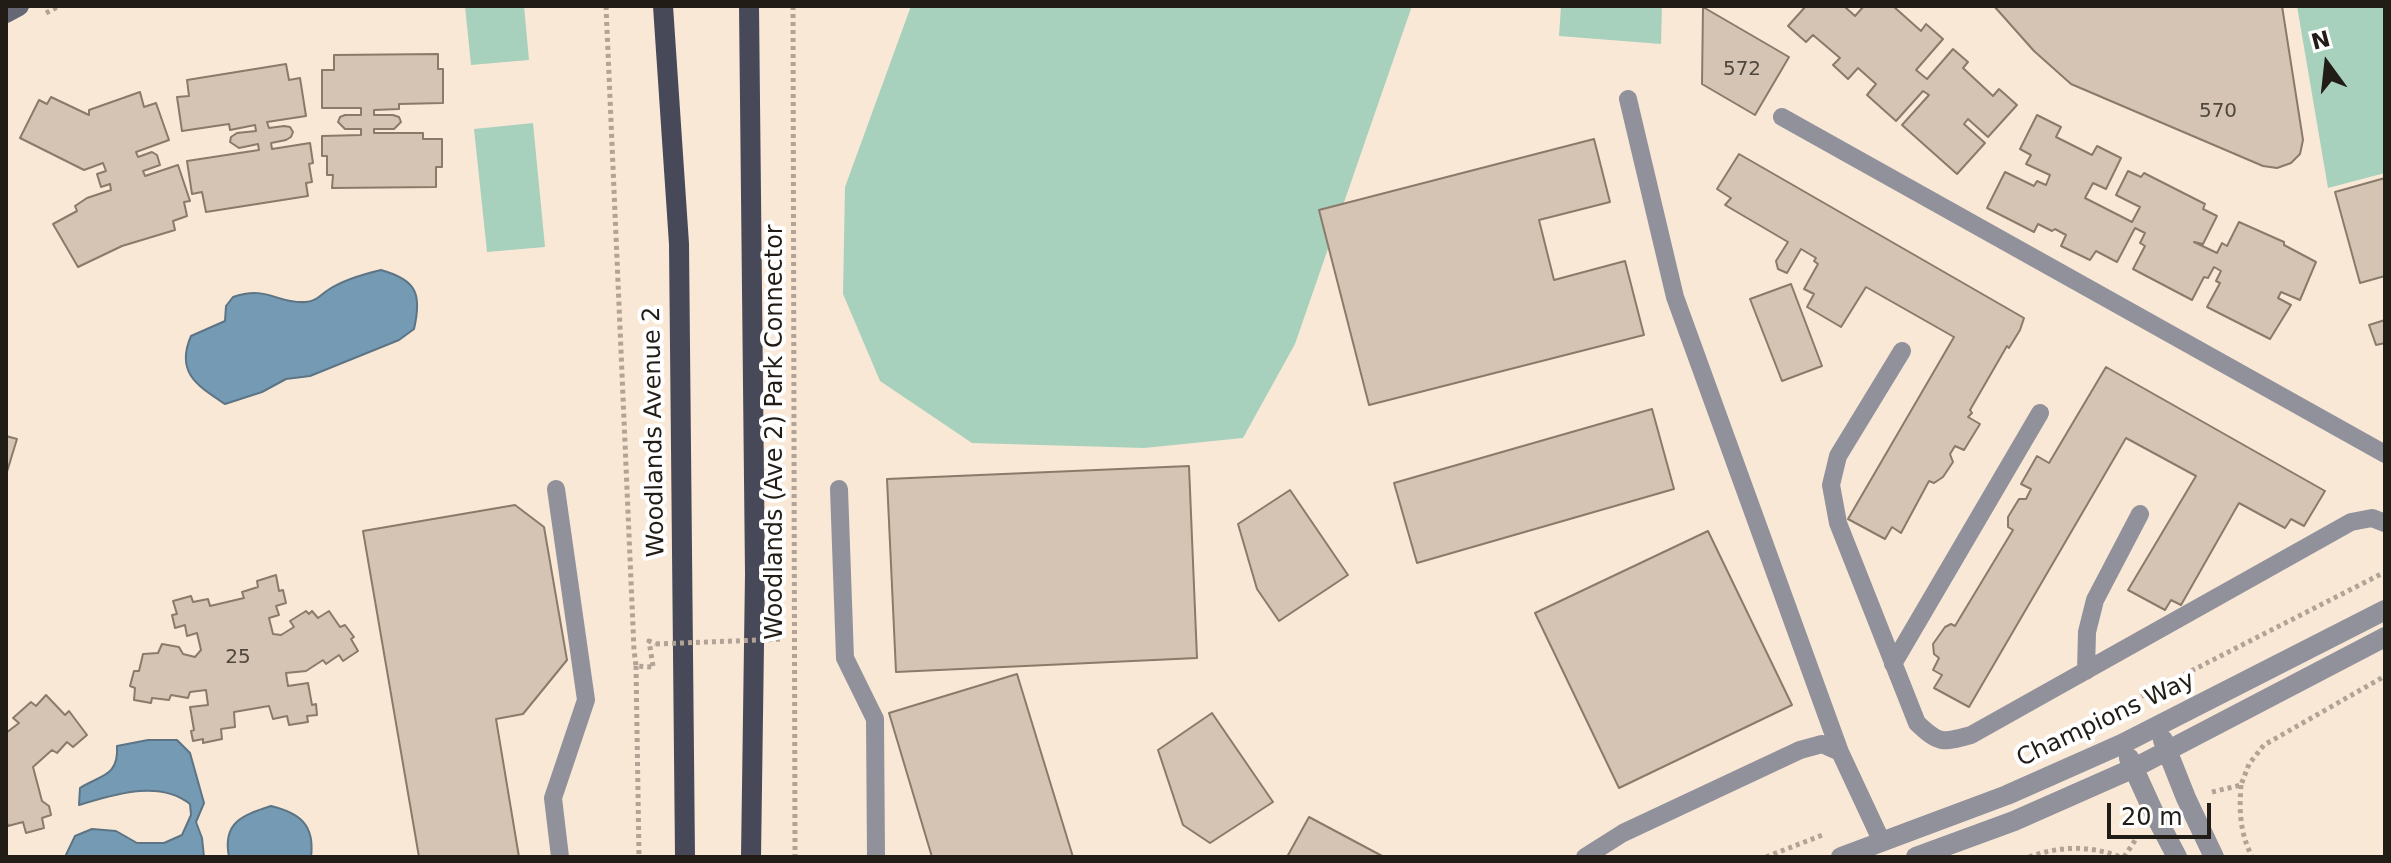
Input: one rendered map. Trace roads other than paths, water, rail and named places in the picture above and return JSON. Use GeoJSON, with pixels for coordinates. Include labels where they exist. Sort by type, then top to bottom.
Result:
{"type":"FeatureCollection","features":[{"type":"Feature","properties":{"kind":"main road"},"geometry":{"type":"LineString","coordinates":[[6,13],[19,6]]}},
{"type":"Feature","properties":{"kind":"main road","name":"Woodlands Avenue 2"},"geometry":{"type":"LineString","coordinates":[[663,6],[679,244],[685,857]]}},
{"type":"Feature","properties":{"kind":"main road"},"geometry":{"type":"LineString","coordinates":[[749,6],[755,574],[751,857]]}},
{"type":"Feature","properties":{"kind":"street","name":"Champions Way"},"geometry":{"type":"LineString","coordinates":[[1841,857],[2007,795],[2122,744],[2385,610]]}},
{"type":"Feature","properties":{"kind":"street"},"geometry":{"type":"LineString","coordinates":[[1916,857],[2014,821],[2134,768],[2385,637]]}},
{"type":"Feature","properties":{"kind":"street"},"geometry":{"type":"LineString","coordinates":[[2158,726],[2186,798],[2214,857]]}},
{"type":"Feature","properties":{"kind":"street"},"geometry":{"type":"LineString","coordinates":[[2122,744],[2177,857]]}},
{"type":"Feature","properties":{"kind":"lane"},"geometry":{"type":"LineString","coordinates":[[1628,99],[1675,297],[1840,752],[1882,842]]}},
{"type":"Feature","properties":{"kind":"lane"},"geometry":{"type":"LineString","coordinates":[[1782,117],[2385,454]]}},
{"type":"Feature","properties":{"kind":"lane"},"geometry":{"type":"LineString","coordinates":[[1902,351],[1838,456],[1831,485],[1838,523],[1917,723],[1932,737],[1943,742],[1971,735],[2351,522],[2372,518],[2385,523]]}},
{"type":"Feature","properties":{"kind":"lane"},"geometry":{"type":"LineString","coordinates":[[1893,664],[2040,413]]}},
{"type":"Feature","properties":{"kind":"lane"},"geometry":{"type":"LineString","coordinates":[[556,489],[586,700],[553,798],[560,857]]}},
{"type":"Feature","properties":{"kind":"lane"},"geometry":{"type":"LineString","coordinates":[[839,489],[845,658],[875,719],[876,857]]}},
{"type":"Feature","properties":{"kind":"lane"},"geometry":{"type":"LineString","coordinates":[[2086,671],[2087,632],[2095,600],[2140,514]]}},
{"type":"Feature","properties":{"kind":"lane"},"geometry":{"type":"LineString","coordinates":[[1585,857],[1623,833],[1800,750],[1822,744],[1840,752]]}},
{"type":"Feature","properties":{"kind":"water"},"geometry":{"type":"Polygon","coordinates":[[[381,270],[409,284],[417,298],[414,329],[399,340],[310,376],[286,379],[262,392],[225,404],[192,377],[186,360],[191,336],[225,321],[226,306],[233,297],[255,293],[296,302],[310,301],[340,283],[381,270]]]}},
{"type":"Feature","properties":{"kind":"water"},"geometry":{"type":"Polygon","coordinates":[[[148,740],[177,740],[190,753],[204,803],[196,822],[204,857],[65,857],[75,836],[92,829],[116,831],[137,843],[164,843],[182,835],[191,815],[190,804],[178,796],[136,791],[79,805],[80,788],[107,774],[115,764],[117,746],[148,740]]]}},
{"type":"Feature","properties":{"kind":"water"},"geometry":{"type":"Polygon","coordinates":[[[271,806],[290,812],[303,822],[311,837],[311,857],[229,857],[232,828],[244,817],[271,806]]]}}]}
